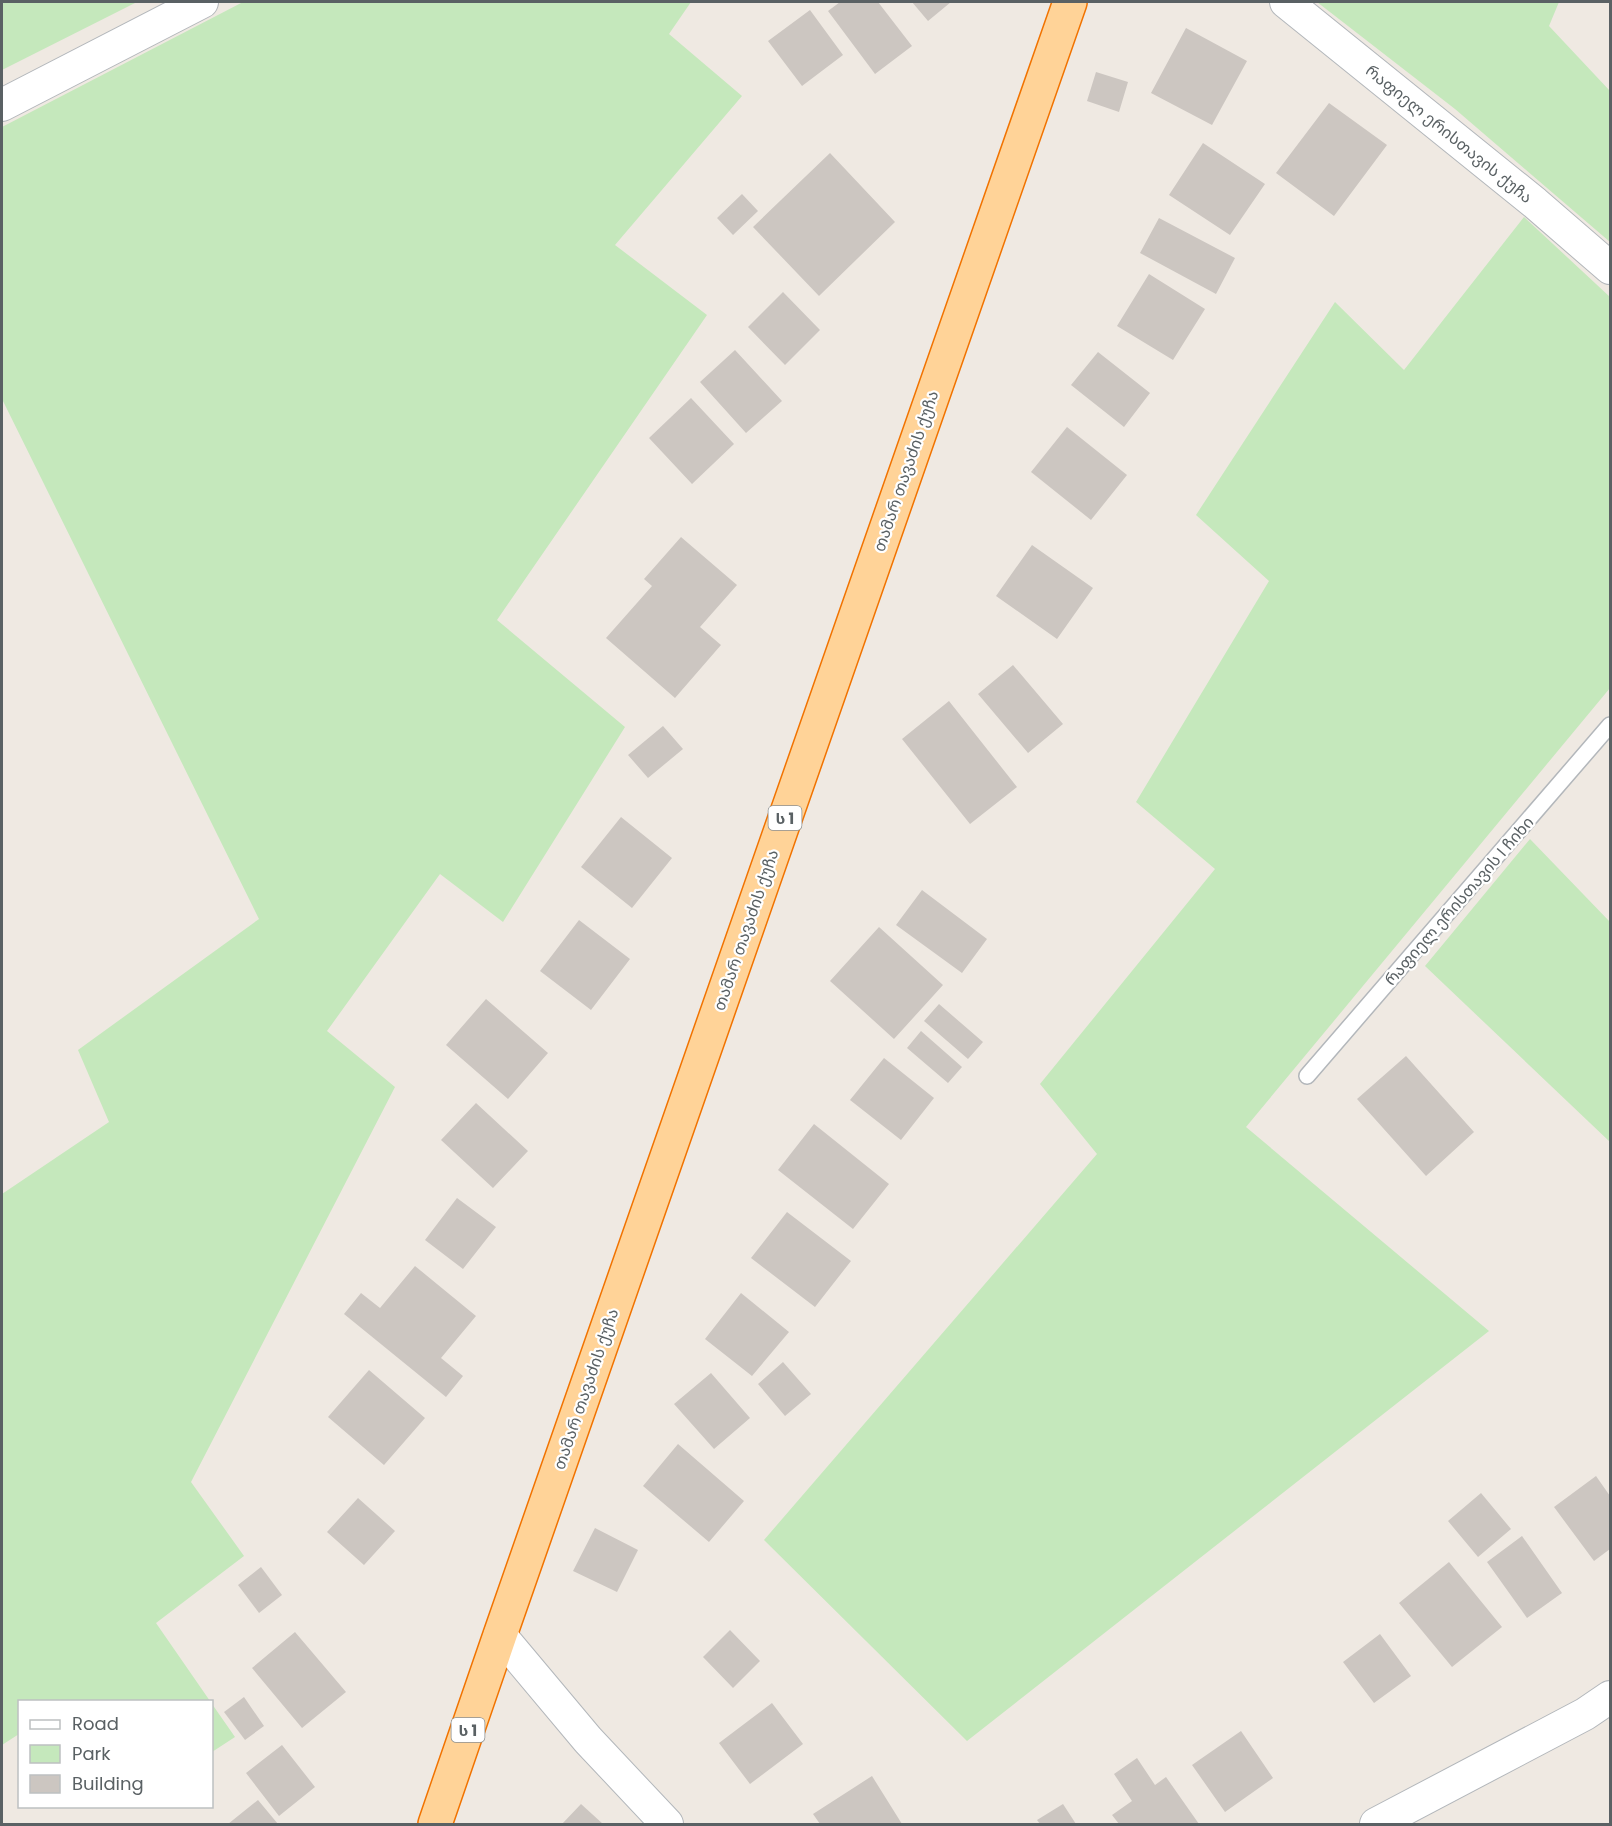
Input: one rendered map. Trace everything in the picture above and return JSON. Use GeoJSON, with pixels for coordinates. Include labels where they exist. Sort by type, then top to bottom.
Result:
{"type":"FeatureCollection","features":[{"type":"Feature","properties":{"kind":"highway","name":"თამარ თავაძის ქუჩა"},"geometry":{"type":"LineString","coordinates":[[435,1824],[1070,2]]}},
{"type":"Feature","properties":{"kind":"street"},"geometry":{"type":"LineString","coordinates":[[2,105],[202,2]]}},
{"type":"Feature","properties":{"kind":"street","name":"რაფიელ ერისთავის ქუჩა"},"geometry":{"type":"LineString","coordinates":[[1286,2],[1535,203],[1611,268]]}},
{"type":"Feature","properties":{"kind":"street"},"geometry":{"type":"LineString","coordinates":[[500,1635],[588,1740],[667,1824]]}},
{"type":"Feature","properties":{"kind":"street"},"geometry":{"type":"LineString","coordinates":[[1376,1824],[1585,1714],[1611,1697]]}},
{"type":"Feature","properties":{"kind":"lane","name":"რაფიელ ერისთავის I ჩიხი"},"geometry":{"type":"LineString","coordinates":[[1306,1076],[1611,725]]}},
{"type":"Feature","properties":{"kind":"green space"},"geometry":{"type":"Polygon","coordinates":[[[2,2],[137,2],[2,70],[2,2]]]}},
{"type":"Feature","properties":{"kind":"green space"},"geometry":{"type":"Polygon","coordinates":[[[243,2],[691,2],[669,34],[742,96],[615,245],[707,315],[497,620],[625,727],[503,922],[440,874],[327,1031],[395,1087],[191,1482],[244,1556],[156,1623],[209,1700],[18,1700],[18,1735],[2,1745],[2,1194],[109,1122],[78,1050],[259,919],[2,399],[2,127],[243,2]]]}},
{"type":"Feature","properties":{"kind":"green space"},"geometry":{"type":"Polygon","coordinates":[[[1317,2],[1559,2],[1549,26],[1610,91],[1610,242],[1455,109],[1317,2]]]}},
{"type":"Feature","properties":{"kind":"green space"},"geometry":{"type":"Polygon","coordinates":[[[1524,217],[1610,297],[1610,688],[1246,1127],[1489,1331],[967,1741],[764,1540],[1097,1154],[1040,1084],[1215,869],[1136,802],[1269,581],[1196,515],[1335,302],[1404,370],[1524,217]]]}},
{"type":"Feature","properties":{"kind":"green space"},"geometry":{"type":"Polygon","coordinates":[[[1530,839],[1610,922],[1610,1142],[1425,966],[1530,839]]]}},
{"type":"Feature","properties":{"kind":"green space"},"geometry":{"type":"Polygon","coordinates":[[[213,1705],[235,1737],[213,1751],[213,1705]]]}},
{"type":"Feature","properties":{"kind":"building"},"geometry":{"type":"Polygon","coordinates":[[[840,2],[878,2],[912,46],[875,74],[828,11],[840,2]]]}},
{"type":"Feature","properties":{"kind":"building"},"geometry":{"type":"Polygon","coordinates":[[[912,2],[951,2],[928,21],[912,2]]]}},
{"type":"Feature","properties":{"kind":"building"},"geometry":{"type":"Polygon","coordinates":[[[810,10],[843,55],[802,86],[768,41],[810,10]]]}},
{"type":"Feature","properties":{"kind":"building"},"geometry":{"type":"Polygon","coordinates":[[[1186,28],[1247,61],[1212,125],[1151,93],[1186,28]]]}},
{"type":"Feature","properties":{"kind":"building"},"geometry":{"type":"Polygon","coordinates":[[[1096,72],[1128,82],[1119,112],[1087,101],[1096,72]]]}},
{"type":"Feature","properties":{"kind":"building"},"geometry":{"type":"Polygon","coordinates":[[[1329,103],[1387,145],[1334,216],[1276,173],[1329,103]]]}},
{"type":"Feature","properties":{"kind":"building"},"geometry":{"type":"Polygon","coordinates":[[[1203,143],[1265,184],[1230,235],[1169,195],[1203,143]]]}},
{"type":"Feature","properties":{"kind":"building"},"geometry":{"type":"Polygon","coordinates":[[[830,153],[895,222],[819,296],[753,227],[830,153]]]}},
{"type":"Feature","properties":{"kind":"building"},"geometry":{"type":"Polygon","coordinates":[[[742,194],[758,211],[733,235],[717,218],[742,194]]]}},
{"type":"Feature","properties":{"kind":"building"},"geometry":{"type":"Polygon","coordinates":[[[1159,218],[1235,258],[1216,294],[1140,253],[1159,218]]]}},
{"type":"Feature","properties":{"kind":"building"},"geometry":{"type":"Polygon","coordinates":[[[1149,274],[1205,309],[1173,360],[1117,326],[1149,274]]]}},
{"type":"Feature","properties":{"kind":"building"},"geometry":{"type":"Polygon","coordinates":[[[783,292],[820,330],[785,365],[748,327],[783,292]]]}},
{"type":"Feature","properties":{"kind":"building"},"geometry":{"type":"Polygon","coordinates":[[[735,350],[782,401],[746,433],[700,382],[735,350]]]}},
{"type":"Feature","properties":{"kind":"building"},"geometry":{"type":"Polygon","coordinates":[[[1098,352],[1150,393],[1124,427],[1071,385],[1098,352]]]}},
{"type":"Feature","properties":{"kind":"building"},"geometry":{"type":"Polygon","coordinates":[[[691,398],[734,444],[692,484],[649,438],[691,398]]]}},
{"type":"Feature","properties":{"kind":"building"},"geometry":{"type":"Polygon","coordinates":[[[1067,427],[1127,475],[1091,520],[1031,472],[1067,427]]]}},
{"type":"Feature","properties":{"kind":"building"},"geometry":{"type":"Polygon","coordinates":[[[681,537],[737,585],[700,627],[721,645],[675,698],[606,638],[652,586],[644,579],[681,537]]]}},
{"type":"Feature","properties":{"kind":"building"},"geometry":{"type":"Polygon","coordinates":[[[1032,545],[1093,588],[1057,639],[996,596],[1032,545]]]}},
{"type":"Feature","properties":{"kind":"building"},"geometry":{"type":"Polygon","coordinates":[[[1013,665],[1063,724],[1028,753],[978,694],[1013,665]]]}},
{"type":"Feature","properties":{"kind":"building"},"geometry":{"type":"Polygon","coordinates":[[[949,701],[1017,787],[970,824],[902,739],[949,701]]]}},
{"type":"Feature","properties":{"kind":"building"},"geometry":{"type":"Polygon","coordinates":[[[663,726],[683,749],[648,778],[628,755],[663,726]]]}},
{"type":"Feature","properties":{"kind":"building"},"geometry":{"type":"Polygon","coordinates":[[[621,817],[672,858],[632,908],[581,867],[621,817]]]}},
{"type":"Feature","properties":{"kind":"building"},"geometry":{"type":"Polygon","coordinates":[[[922,890],[987,939],[962,973],[896,925],[922,890]]]}},
{"type":"Feature","properties":{"kind":"building"},"geometry":{"type":"Polygon","coordinates":[[[579,920],[630,959],[591,1010],[540,971],[579,920]]]}},
{"type":"Feature","properties":{"kind":"building"},"geometry":{"type":"Polygon","coordinates":[[[879,927],[943,985],[894,1039],[830,981],[879,927]]]}},
{"type":"Feature","properties":{"kind":"building"},"geometry":{"type":"Polygon","coordinates":[[[486,999],[548,1053],[508,1099],[446,1045],[486,999]]]}},
{"type":"Feature","properties":{"kind":"building"},"geometry":{"type":"Polygon","coordinates":[[[939,1004],[983,1042],[968,1059],[924,1021],[939,1004]]]}},
{"type":"Feature","properties":{"kind":"building"},"geometry":{"type":"Polygon","coordinates":[[[921,1031],[962,1067],[948,1083],[907,1048],[921,1031]]]}},
{"type":"Feature","properties":{"kind":"building"},"geometry":{"type":"Polygon","coordinates":[[[1406,1056],[1474,1132],[1426,1176],[1357,1099],[1406,1056]]]}},
{"type":"Feature","properties":{"kind":"building"},"geometry":{"type":"Polygon","coordinates":[[[884,1058],[934,1098],[901,1140],[850,1100],[884,1058]]]}},
{"type":"Feature","properties":{"kind":"building"},"geometry":{"type":"Polygon","coordinates":[[[476,1103],[528,1151],[493,1188],[441,1140],[476,1103]]]}},
{"type":"Feature","properties":{"kind":"building"},"geometry":{"type":"Polygon","coordinates":[[[814,1124],[889,1184],[853,1229],[778,1170],[814,1124]]]}},
{"type":"Feature","properties":{"kind":"building"},"geometry":{"type":"Polygon","coordinates":[[[457,1198],[496,1227],[463,1269],[425,1240],[457,1198]]]}},
{"type":"Feature","properties":{"kind":"building"},"geometry":{"type":"Polygon","coordinates":[[[787,1212],[851,1261],[815,1307],[751,1258],[787,1212]]]}},
{"type":"Feature","properties":{"kind":"building"},"geometry":{"type":"Polygon","coordinates":[[[415,1266],[476,1316],[441,1358],[463,1376],[446,1397],[344,1314],[361,1293],[380,1308],[415,1266]]]}},
{"type":"Feature","properties":{"kind":"building"},"geometry":{"type":"Polygon","coordinates":[[[741,1293],[789,1332],[752,1376],[705,1339],[741,1293]]]}},
{"type":"Feature","properties":{"kind":"building"},"geometry":{"type":"Polygon","coordinates":[[[783,1362],[811,1394],[785,1416],[758,1384],[783,1362]]]}},
{"type":"Feature","properties":{"kind":"building"},"geometry":{"type":"Polygon","coordinates":[[[369,1370],[425,1418],[384,1465],[328,1417],[369,1370]]]}},
{"type":"Feature","properties":{"kind":"building"},"geometry":{"type":"Polygon","coordinates":[[[711,1373],[750,1418],[714,1449],[674,1404],[711,1373]]]}},
{"type":"Feature","properties":{"kind":"building"},"geometry":{"type":"Polygon","coordinates":[[[678,1444],[744,1501],[709,1542],[643,1486],[678,1444]]]}},
{"type":"Feature","properties":{"kind":"building"},"geometry":{"type":"Polygon","coordinates":[[[1596,1476],[1610,1496],[1610,1549],[1594,1561],[1554,1507],[1596,1476]]]}},
{"type":"Feature","properties":{"kind":"building"},"geometry":{"type":"Polygon","coordinates":[[[1481,1493],[1511,1529],[1478,1557],[1448,1521],[1481,1493]]]}},
{"type":"Feature","properties":{"kind":"building"},"geometry":{"type":"Polygon","coordinates":[[[358,1498],[395,1531],[364,1565],[327,1532],[358,1498]]]}},
{"type":"Feature","properties":{"kind":"building"},"geometry":{"type":"Polygon","coordinates":[[[595,1528],[638,1550],[617,1592],[573,1571],[595,1528]]]}},
{"type":"Feature","properties":{"kind":"building"},"geometry":{"type":"Polygon","coordinates":[[[1522,1536],[1562,1593],[1527,1618],[1487,1562],[1522,1536]]]}},
{"type":"Feature","properties":{"kind":"building"},"geometry":{"type":"Polygon","coordinates":[[[1449,1562],[1502,1627],[1452,1667],[1399,1603],[1449,1562]]]}},
{"type":"Feature","properties":{"kind":"building"},"geometry":{"type":"Polygon","coordinates":[[[261,1567],[282,1595],[259,1613],[238,1585],[261,1567]]]}},
{"type":"Feature","properties":{"kind":"building"},"geometry":{"type":"Polygon","coordinates":[[[730,1630],[760,1661],[733,1688],[703,1657],[730,1630]]]}},
{"type":"Feature","properties":{"kind":"building"},"geometry":{"type":"Polygon","coordinates":[[[295,1632],[346,1692],[302,1728],[252,1668],[295,1632]]]}},
{"type":"Feature","properties":{"kind":"building"},"geometry":{"type":"Polygon","coordinates":[[[1380,1634],[1411,1676],[1374,1703],[1343,1662],[1380,1634]]]}},
{"type":"Feature","properties":{"kind":"building"},"geometry":{"type":"Polygon","coordinates":[[[244,1697],[264,1726],[245,1740],[224,1712],[244,1697]]]}},
{"type":"Feature","properties":{"kind":"building"},"geometry":{"type":"Polygon","coordinates":[[[772,1703],[803,1744],[750,1784],[719,1743],[772,1703]]]}},
{"type":"Feature","properties":{"kind":"building"},"geometry":{"type":"Polygon","coordinates":[[[1241,1731],[1273,1778],[1225,1812],[1192,1765],[1241,1731]]]}},
{"type":"Feature","properties":{"kind":"building"},"geometry":{"type":"Polygon","coordinates":[[[282,1745],[315,1787],[279,1816],[246,1773],[282,1745]]]}},
{"type":"Feature","properties":{"kind":"building"},"geometry":{"type":"Polygon","coordinates":[[[1137,1758],[1155,1785],[1166,1777],[1199,1824],[1119,1824],[1112,1815],[1132,1801],[1114,1774],[1137,1758]]]}},
{"type":"Feature","properties":{"kind":"building"},"geometry":{"type":"Polygon","coordinates":[[[872,1776],[902,1824],[820,1824],[813,1814],[872,1776]]]}},
{"type":"Feature","properties":{"kind":"building"},"geometry":{"type":"Polygon","coordinates":[[[258,1800],[278,1824],[228,1824],[258,1800]]]}},
{"type":"Feature","properties":{"kind":"building"},"geometry":{"type":"Polygon","coordinates":[[[581,1804],[603,1824],[562,1824],[581,1804]]]}},
{"type":"Feature","properties":{"kind":"building"},"geometry":{"type":"Polygon","coordinates":[[[1063,1804],[1076,1824],[1040,1824],[1037,1820],[1063,1804]]]}}]}
